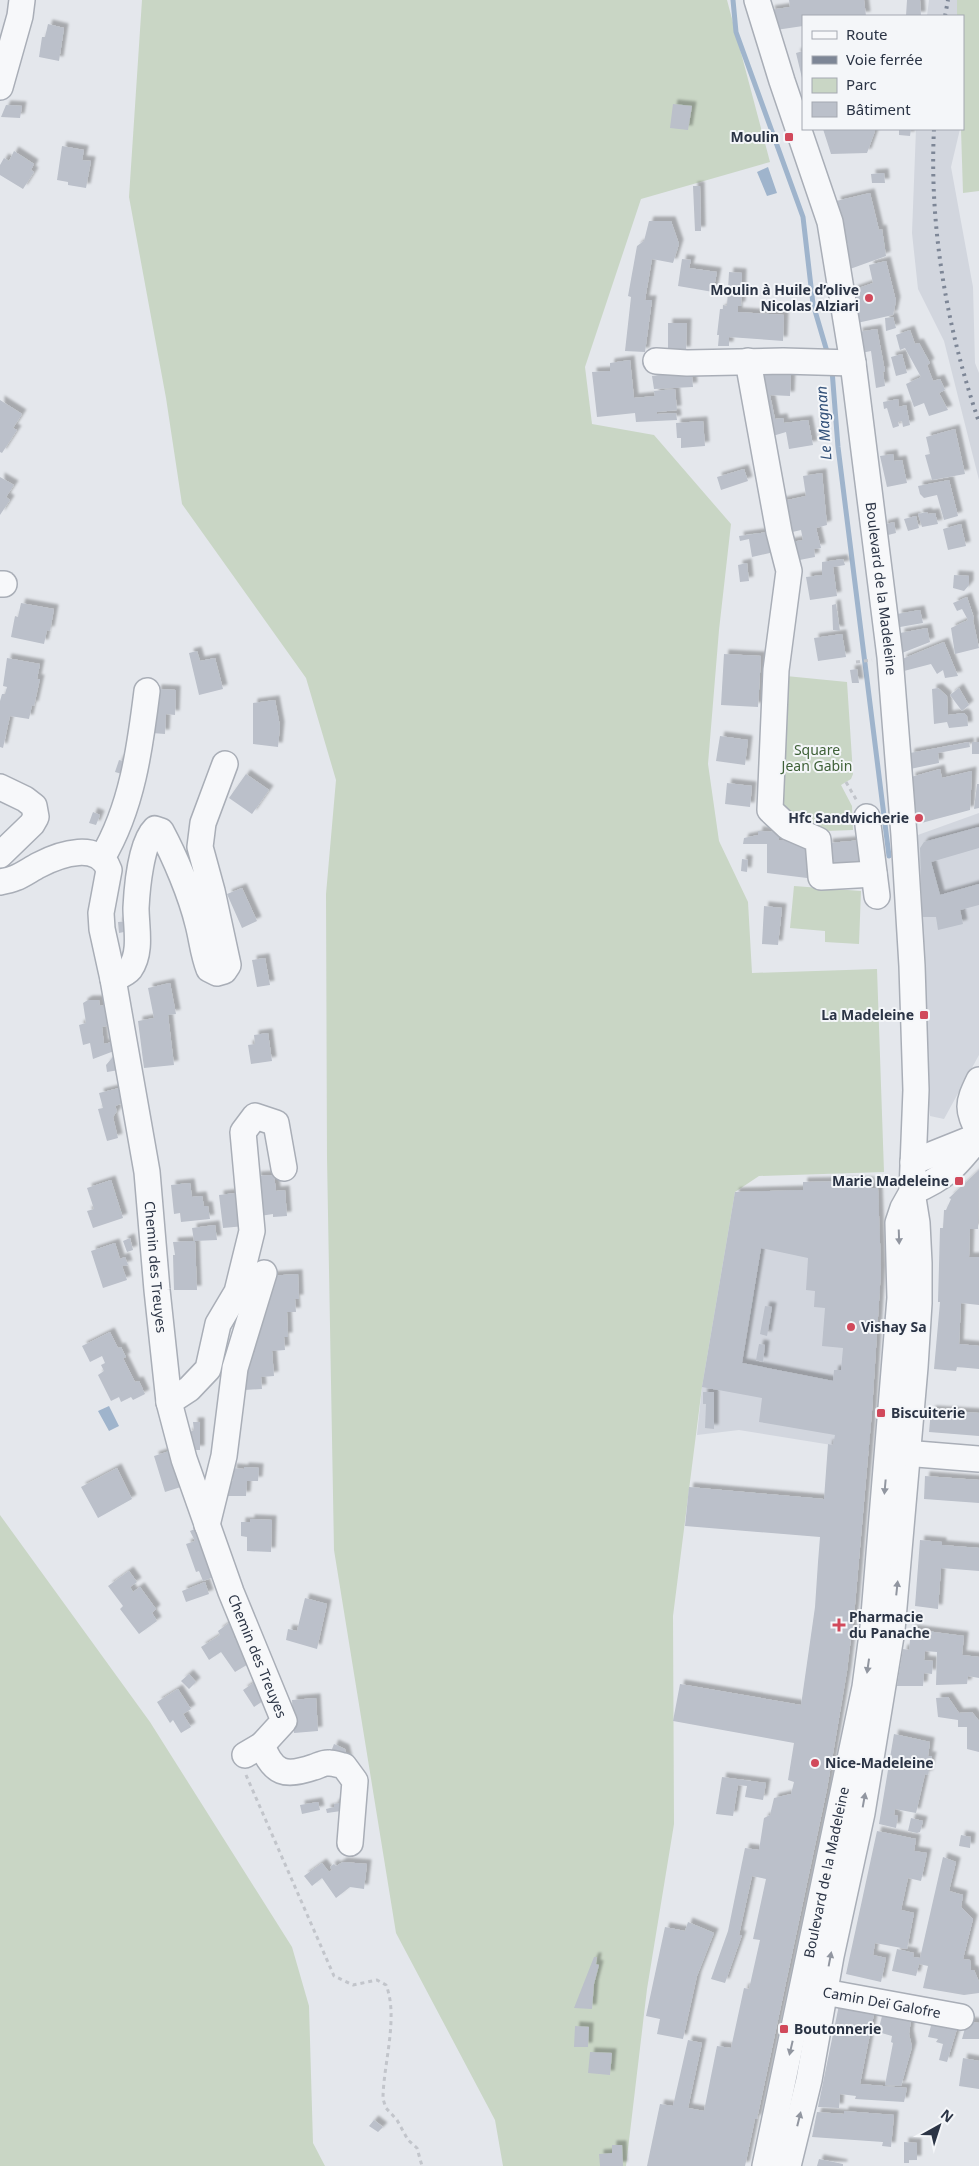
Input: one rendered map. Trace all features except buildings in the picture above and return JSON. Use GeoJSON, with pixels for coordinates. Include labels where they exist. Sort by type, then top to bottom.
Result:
{"type":"FeatureCollection","features":[{"type":"Feature","properties":{"kind":"street","name":"Boulevard de la Madeleine"},"geometry":{"type":"LineString","coordinates":[[757,0],[776,64],[830,222],[837,363],[890,657],[912,966],[916,1090],[912,1192],[918,1223],[919,1303],[898,1452],[895,1603],[885,1678],[862,1813],[765,2166]]}},
{"type":"Feature","properties":{"kind":"street"},"geometry":{"type":"LineString","coordinates":[[0,87],[5,47],[14,8]]}},
{"type":"Feature","properties":{"kind":"street"},"geometry":{"type":"LineString","coordinates":[[656,361],[837,363]]}},
{"type":"Feature","properties":{"kind":"street"},"geometry":{"type":"LineString","coordinates":[[748,361],[779,532],[789,571],[776,670],[770,810],[788,827],[818,840],[821,877],[875,885],[866,817]]}},
{"type":"Feature","properties":{"kind":"street"},"geometry":{"type":"LineString","coordinates":[[0,882],[15,878],[40,864],[68,854],[91,852],[102,858],[115,836],[140,753],[147,691]]}},
{"type":"Feature","properties":{"kind":"street"},"geometry":{"type":"LineString","coordinates":[[113,979],[129,971],[135,956],[138,932],[136,909],[138,886],[148,839],[155,829],[160,831],[170,848],[198,923],[209,969],[217,973],[224,970],[228,965],[212,891],[200,847],[203,823],[225,764]]}},
{"type":"Feature","properties":{"kind":"street"},"geometry":{"type":"LineString","coordinates":[[0,787],[25,799],[34,806],[36,817],[32,824],[0,855]]}},
{"type":"Feature","properties":{"kind":"street","name":"Chemin des Treuyes"},"geometry":{"type":"LineString","coordinates":[[102,858],[109,870],[101,912],[102,928],[113,979],[147,1172],[169,1402],[184,1459],[207,1525],[284,1721],[254,1750]]}},
{"type":"Feature","properties":{"kind":"street"},"geometry":{"type":"LineString","coordinates":[[979,1080],[969,1104],[970,1114],[979,1135]]}},
{"type":"Feature","properties":{"kind":"street"},"geometry":{"type":"LineString","coordinates":[[169,1402],[189,1389],[208,1369],[218,1324],[237,1292],[252,1231],[243,1132],[255,1116],[276,1123],[284,1168]]}},
{"type":"Feature","properties":{"kind":"street"},"geometry":{"type":"LineString","coordinates":[[913,1162],[979,1135]]}},
{"type":"Feature","properties":{"kind":"street"},"geometry":{"type":"LineString","coordinates":[[912,1192],[946,1175],[958,1165],[979,1135]]}},
{"type":"Feature","properties":{"kind":"street"},"geometry":{"type":"LineString","coordinates":[[207,1525],[224,1456],[235,1368],[264,1273]]}},
{"type":"Feature","properties":{"kind":"street"},"geometry":{"type":"LineString","coordinates":[[898,1452],[979,1459]]}},
{"type":"Feature","properties":{"kind":"street"},"geometry":{"type":"LineString","coordinates":[[254,1750],[267,1758],[275,1768],[287,1773],[300,1772],[328,1762],[344,1766],[355,1781],[350,1843]]}},
{"type":"Feature","properties":{"kind":"street","name":"Boulevard de la Madeleine"},"geometry":{"type":"LineString","coordinates":[[788,2166],[809,2080],[813,1991]]}},
{"type":"Feature","properties":{"kind":"street","name":"Camin Deï Galofre"},"geometry":{"type":"LineString","coordinates":[[813,1991],[961,2017]]}},
{"type":"Feature","properties":{"kind":"path"},"geometry":{"type":"LineString","coordinates":[[856,662],[875,659]]}},
{"type":"Feature","properties":{"kind":"path"},"geometry":{"type":"LineString","coordinates":[[254,1750],[244,1771],[334,1976],[353,1985],[378,1980],[386,1985],[389,1994],[390,2042],[383,2099],[386,2108],[408,2140],[418,2148],[422,2166]]}},
{"type":"Feature","properties":{"kind":"shaded area"},"geometry":{"type":"Polygon","coordinates":[[[929,0],[979,0],[964,15],[927,15],[929,0]]]}},
{"type":"Feature","properties":{"kind":"shaded area"},"geometry":{"type":"Polygon","coordinates":[[[916,130],[960,130],[951,167],[973,287],[975,363],[979,373],[979,480],[944,341],[918,289],[912,233],[916,130]]]}},
{"type":"Feature","properties":{"kind":"shaded area"},"geometry":{"type":"Polygon","coordinates":[[[979,813],[979,1055],[944,1119],[930,1116],[918,979],[915,836],[979,813]]]}},
{"type":"Feature","properties":{"kind":"shaded area","name":"Vishay Sa"},"geometry":{"type":"Polygon","coordinates":[[[878,1188],[881,1270],[869,1451],[739,1430],[697,1435],[702,1387],[735,1192],[878,1188]]]}},
{"type":"Feature","properties":{"kind":"green space"},"geometry":{"type":"Polygon","coordinates":[[[142,0],[727,0],[770,162],[641,199],[585,367],[592,424],[654,435],[731,524],[719,630],[708,764],[719,841],[748,902],[752,973],[877,969],[884,1172],[759,1176],[735,1192],[702,1387],[673,1616],[674,1824],[647,1989],[626,2166],[503,2166],[495,2120],[396,1933],[334,1550],[327,1158],[326,894],[336,780],[306,678],[182,504],[166,398],[129,197],[142,0]]]}},
{"type":"Feature","properties":{"kind":"green space"},"geometry":{"type":"Polygon","coordinates":[[[957,0],[979,0],[979,191],[963,193],[961,130],[964,130],[964,15],[957,15],[957,0]]]}},
{"type":"Feature","properties":{"kind":"green space","name":"Square Jean Gabin"},"geometry":{"type":"Polygon","coordinates":[[[786,676],[847,682],[853,774],[851,779],[841,785],[852,806],[853,830],[826,831],[809,828],[779,803],[786,676]]]}},
{"type":"Feature","properties":{"kind":"green space"},"geometry":{"type":"Polygon","coordinates":[[[794,886],[861,891],[859,944],[825,942],[825,931],[790,928],[794,886]]]}},
{"type":"Feature","properties":{"kind":"green space"},"geometry":{"type":"Polygon","coordinates":[[[0,1515],[150,1722],[292,1947],[309,2006],[313,2143],[325,2166],[0,2166],[0,1515]]]}},
{"type":"Feature","properties":{"kind":"water"},"geometry":{"type":"Polygon","coordinates":[[[768,167],[777,193],[767,196],[757,172],[768,167]]]}},
{"type":"Feature","properties":{"kind":"water"},"geometry":{"type":"Polygon","coordinates":[[[109,1406],[119,1426],[109,1431],[98,1411],[109,1406]]]}},
{"type":"Feature","properties":{"kind":"waterway","name":"Le Magnan"},"geometry":{"type":"LineString","coordinates":[[733,0],[736,32],[803,217],[813,304],[828,355]]}},
{"type":"Feature","properties":{"kind":"waterway","name":"Le Magnan"},"geometry":{"type":"LineString","coordinates":[[832,370],[838,447],[889,856]]}},
{"type":"Feature","properties":{"kind":"railway"},"geometry":{"type":"LineString","coordinates":[[945,15],[948,0]]}},
{"type":"Feature","properties":{"kind":"railway"},"geometry":{"type":"LineString","coordinates":[[934,130],[934,203],[943,277],[958,351],[979,422]]}},
{"type":"Feature","properties":{"kind":"place","name":"Moulin"},"geometry":{"type":"Point","coordinates":[789,137]}},
{"type":"Feature","properties":{"kind":"place","name":"Moulin à Huile d’olive Nicolas Alziari"},"geometry":{"type":"Point","coordinates":[869,298]}},
{"type":"Feature","properties":{"kind":"place","name":"Hfc Sandwicherie"},"geometry":{"type":"Point","coordinates":[919,818]}},
{"type":"Feature","properties":{"kind":"place","name":"La Madeleine"},"geometry":{"type":"Point","coordinates":[924,1015]}},
{"type":"Feature","properties":{"kind":"place","name":"Marie Madeleine"},"geometry":{"type":"Point","coordinates":[959,1181]}},
{"type":"Feature","properties":{"kind":"place","name":"Vishay Sa"},"geometry":{"type":"Point","coordinates":[851,1327]}},
{"type":"Feature","properties":{"kind":"place","name":"Biscuiterie"},"geometry":{"type":"Point","coordinates":[881,1413]}},
{"type":"Feature","properties":{"kind":"place","name":"Pharmacie du Panache"},"geometry":{"type":"Point","coordinates":[839,1625]}},
{"type":"Feature","properties":{"kind":"place","name":"Nice-Madeleine"},"geometry":{"type":"Point","coordinates":[815,1763]}},
{"type":"Feature","properties":{"kind":"place","name":"Boutonnerie"},"geometry":{"type":"Point","coordinates":[784,2029]}}]}
